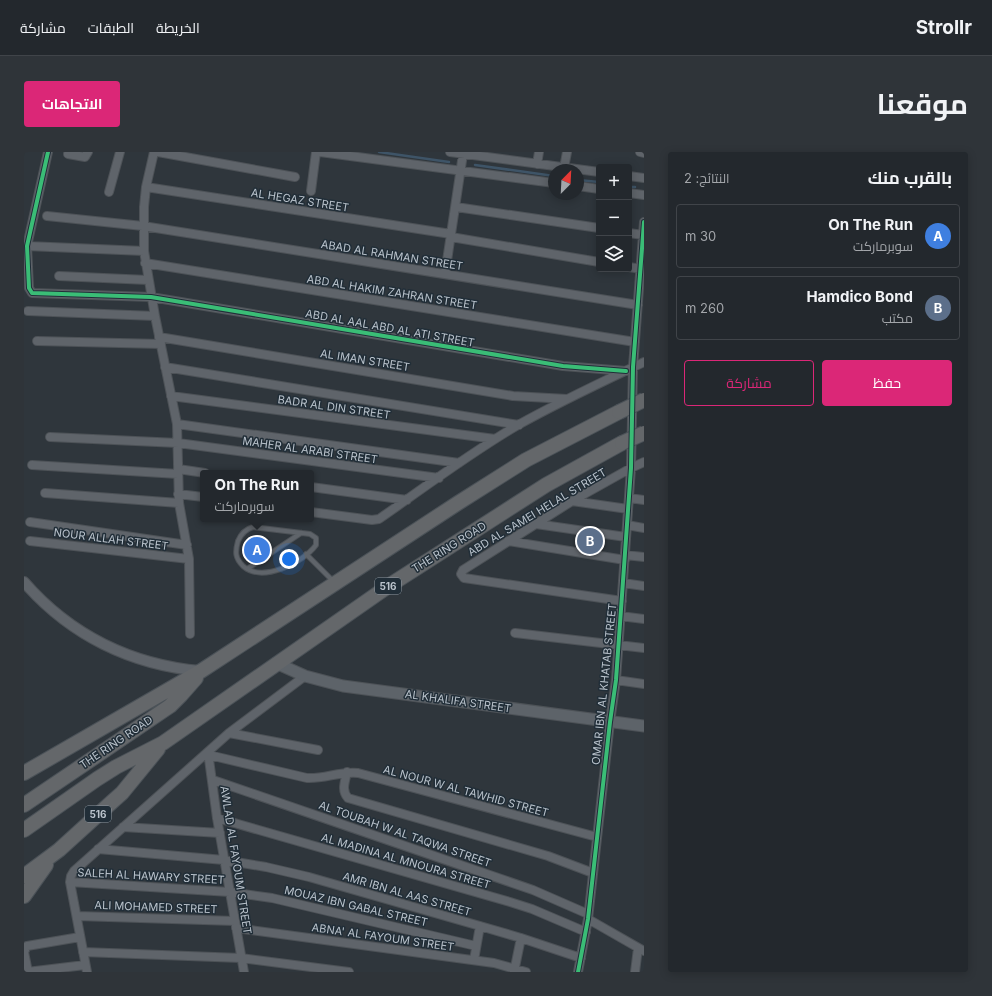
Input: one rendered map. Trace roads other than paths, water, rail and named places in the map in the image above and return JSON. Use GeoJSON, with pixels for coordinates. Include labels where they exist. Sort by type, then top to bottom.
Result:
{"type":"FeatureCollection","features":[{"type":"Feature","properties":{"kind":"highway","name":"THE RING ROAD"},"geometry":{"type":"LineString","coordinates":[[24,773],[201,671],[334,583],[526,460],[619,412],[639,398]]}},
{"type":"Feature","properties":{"kind":"highway","name":"THE RING ROAD"},"geometry":{"type":"LineString","coordinates":[[24,830],[116,767],[163,743],[409,572],[546,485],[622,443],[644,433]]}},
{"type":"Feature","properties":{"kind":"highway","name":"THE RING ROAD"},"geometry":{"type":"LineString","coordinates":[[24,805],[170,706],[192,684],[201,671]]}},
{"type":"Feature","properties":{"kind":"highway","name":"THE RING ROAD"},"geometry":{"type":"LineString","coordinates":[[24,876],[59,850],[122,793],[163,743]]}},
{"type":"Feature","properties":{"kind":"highway"},"geometry":{"type":"LineString","coordinates":[[24,896],[59,850]]}},
{"type":"Feature","properties":{"kind":"main road","name":"AL KHALIFA STREET"},"geometry":{"type":"LineString","coordinates":[[276,663],[305,676],[343,686],[644,726]]}},
{"type":"Feature","properties":{"kind":"street"},"geometry":{"type":"LineString","coordinates":[[48,152],[27,246],[144,251]]}},
{"type":"Feature","properties":{"kind":"street"},"geometry":{"type":"LineString","coordinates":[[109,192],[120,152]]}},
{"type":"Feature","properties":{"kind":"street"},"geometry":{"type":"LineString","coordinates":[[154,152],[146,188],[143,226],[144,251],[151,297],[177,424],[178,503],[189,559],[190,634]]}},
{"type":"Feature","properties":{"kind":"street"},"geometry":{"type":"LineString","coordinates":[[158,152],[295,176]]}},
{"type":"Feature","properties":{"kind":"street"},"geometry":{"type":"LineString","coordinates":[[311,191],[316,152]]}},
{"type":"Feature","properties":{"kind":"street"},"geometry":{"type":"LineString","coordinates":[[320,152],[461,172],[548,182]]}},
{"type":"Feature","properties":{"kind":"street"},"geometry":{"type":"LineString","coordinates":[[450,152],[505,156],[548,166]]}},
{"type":"Feature","properties":{"kind":"street"},"geometry":{"type":"LineString","coordinates":[[537,164],[539,152]]}},
{"type":"Feature","properties":{"kind":"street"},"geometry":{"type":"LineString","coordinates":[[565,164],[567,152]]}},
{"type":"Feature","properties":{"kind":"street"},"geometry":{"type":"LineString","coordinates":[[640,152],[644,153]]}},
{"type":"Feature","properties":{"kind":"street"},"geometry":{"type":"LineString","coordinates":[[68,154],[85,157],[88,154]]}},
{"type":"Feature","properties":{"kind":"street"},"geometry":{"type":"LineString","coordinates":[[445,274],[464,154]]}},
{"type":"Feature","properties":{"kind":"street"},"geometry":{"type":"LineString","coordinates":[[584,170],[596,172]]}},
{"type":"Feature","properties":{"kind":"street"},"geometry":{"type":"LineString","coordinates":[[632,176],[644,178]]}},
{"type":"Feature","properties":{"kind":"street"},"geometry":{"type":"LineString","coordinates":[[584,187],[596,189]]}},
{"type":"Feature","properties":{"kind":"street","name":"AL HEGAZ STREET"},"geometry":{"type":"LineString","coordinates":[[146,188],[451,235],[596,261]]}},
{"type":"Feature","properties":{"kind":"street"},"geometry":{"type":"LineString","coordinates":[[632,193],[644,195]]}},
{"type":"Feature","properties":{"kind":"street"},"geometry":{"type":"LineString","coordinates":[[456,207],[596,228]]}},
{"type":"Feature","properties":{"kind":"street","name":"ABAD AL RAHMAN STREET"},"geometry":{"type":"LineString","coordinates":[[47,216],[143,226],[638,305]]}},
{"type":"Feature","properties":{"kind":"street","name":"OMAR IBN AL KHATAB STREET"},"geometry":{"type":"LineString","coordinates":[[578,972],[586,932],[616,680],[631,468],[639,398],[630,369],[635,342],[644,222]]}},
{"type":"Feature","properties":{"kind":"street"},"geometry":{"type":"LineString","coordinates":[[632,233],[643,235]]}},
{"type":"Feature","properties":{"kind":"street","name":"ABD AL AAL ABD AL ATI STREET"},"geometry":{"type":"LineString","coordinates":[[27,246],[29,288],[34,294],[151,297],[563,366],[630,369]]}},
{"type":"Feature","properties":{"kind":"street","name":"ABD AL HAKIM ZAHRAN STREET"},"geometry":{"type":"LineString","coordinates":[[145,263],[635,342]]}},
{"type":"Feature","properties":{"kind":"street"},"geometry":{"type":"LineString","coordinates":[[632,268],[641,269]]}},
{"type":"Feature","properties":{"kind":"street"},"geometry":{"type":"LineString","coordinates":[[59,276],[148,280]]}},
{"type":"Feature","properties":{"kind":"street"},"geometry":{"type":"LineString","coordinates":[[28,311],[155,316]]}},
{"type":"Feature","properties":{"kind":"street","name":"AL IMAN STREET"},"geometry":{"type":"LineString","coordinates":[[37,341],[160,341],[514,396],[567,399]]}},
{"type":"Feature","properties":{"kind":"street"},"geometry":{"type":"LineString","coordinates":[[314,512],[372,520],[379,519],[495,439],[567,399],[644,362]]}},
{"type":"Feature","properties":{"kind":"street"},"geometry":{"type":"LineString","coordinates":[[165,367],[519,425]]}},
{"type":"Feature","properties":{"kind":"street","name":"BADR AL DIN STREET"},"geometry":{"type":"LineString","coordinates":[[171,396],[495,439]]}},
{"type":"Feature","properties":{"kind":"street"},"geometry":{"type":"LineString","coordinates":[[177,424],[459,463]]}},
{"type":"Feature","properties":{"kind":"street","name":"MAHER AL ARABI STREET"},"geometry":{"type":"LineString","coordinates":[[50,437],[178,443],[439,478]]}},
{"type":"Feature","properties":{"kind":"street","name":"ABD AL SAMEI HELAL STREET"},"geometry":{"type":"LineString","coordinates":[[622,602],[464,578],[461,574],[508,541],[572,501],[644,462]]}},
{"type":"Feature","properties":{"kind":"street"},"geometry":{"type":"LineString","coordinates":[[32,465],[200,473]]}},
{"type":"Feature","properties":{"kind":"street"},"geometry":{"type":"LineString","coordinates":[[314,487],[407,500]]}},
{"type":"Feature","properties":{"kind":"street"},"geometry":{"type":"LineString","coordinates":[[45,493],[178,503]]}},
{"type":"Feature","properties":{"kind":"street"},"geometry":{"type":"LineString","coordinates":[[178,494],[200,497]]}},
{"type":"Feature","properties":{"kind":"street"},"geometry":{"type":"LineString","coordinates":[[629,498],[644,500]]}},
{"type":"Feature","properties":{"kind":"street"},"geometry":{"type":"LineString","coordinates":[[572,501],[628,509]]}},
{"type":"Feature","properties":{"kind":"street"},"geometry":{"type":"LineString","coordinates":[[30,522],[187,545]]}},
{"type":"Feature","properties":{"kind":"street"},"geometry":{"type":"LineString","coordinates":[[536,524],[626,537]]}},
{"type":"Feature","properties":{"kind":"street"},"geometry":{"type":"LineString","coordinates":[[627,525],[644,528]]}},
{"type":"Feature","properties":{"kind":"street","name":"NOUR ALLAH STREET"},"geometry":{"type":"LineString","coordinates":[[30,541],[189,559]]}},
{"type":"Feature","properties":{"kind":"street"},"geometry":{"type":"LineString","coordinates":[[508,541],[625,557],[644,557]]}},
{"type":"Feature","properties":{"kind":"street"},"geometry":{"type":"LineString","coordinates":[[24,582],[60,617],[104,645],[124,654],[151,663],[184,670],[201,671]]}},
{"type":"Feature","properties":{"kind":"street"},"geometry":{"type":"LineString","coordinates":[[623,583],[644,586]]}},
{"type":"Feature","properties":{"kind":"street"},"geometry":{"type":"LineString","coordinates":[[620,616],[644,619]]}},
{"type":"Feature","properties":{"kind":"street"},"geometry":{"type":"LineString","coordinates":[[515,633],[644,648]]}},
{"type":"Feature","properties":{"kind":"street"},"geometry":{"type":"LineString","coordinates":[[80,937],[27,946],[24,952],[28,972],[86,968],[70,882],[74,871],[208,754],[229,733],[305,676]]}},
{"type":"Feature","properties":{"kind":"street"},"geometry":{"type":"LineString","coordinates":[[616,680],[644,684]]}},
{"type":"Feature","properties":{"kind":"street"},"geometry":{"type":"LineString","coordinates":[[229,733],[318,750]]}},
{"type":"Feature","properties":{"kind":"street","name":"AL NOUR W AL TAWHID STREET"},"geometry":{"type":"LineString","coordinates":[[208,754],[307,778],[318,778],[347,772],[358,773],[597,837]]}},
{"type":"Feature","properties":{"kind":"street","name":"AWLAD AL FAYOUM STREET"},"geometry":{"type":"LineString","coordinates":[[208,754],[217,818],[244,972]]}},
{"type":"Feature","properties":{"kind":"street"},"geometry":{"type":"LineString","coordinates":[[347,772],[343,790],[348,798],[548,856],[593,873]]}},
{"type":"Feature","properties":{"kind":"street","name":"AL TOUBAH W AL TAQWA STREET"},"geometry":{"type":"LineString","coordinates":[[212,780],[533,890],[588,916],[641,950]]}},
{"type":"Feature","properties":{"kind":"street","name":"AL MADINA AL MNOURA STREET"},"geometry":{"type":"LineString","coordinates":[[217,818],[510,902],[532,909],[586,932]]}},
{"type":"Feature","properties":{"kind":"street"},"geometry":{"type":"LineString","coordinates":[[123,827],[220,833]]}},
{"type":"Feature","properties":{"kind":"street","name":"AMR IBN AL AAS STREET"},"geometry":{"type":"LineString","coordinates":[[98,849],[224,860],[266,867],[309,877],[480,926],[581,958]]}},
{"type":"Feature","properties":{"kind":"street","name":"SALEH AL HAWARY STREET"},"geometry":{"type":"LineString","coordinates":[[70,882],[230,892]]}},
{"type":"Feature","properties":{"kind":"street","name":"MOUAZ IBN GABAL STREET"},"geometry":{"type":"LineString","coordinates":[[230,892],[272,898],[476,946]]}},
{"type":"Feature","properties":{"kind":"street","name":"ALI MOHAMED STREET"},"geometry":{"type":"LineString","coordinates":[[77,916],[235,925]]}},
{"type":"Feature","properties":{"kind":"street","name":"ABNA' AL FAYOUM STREET"},"geometry":{"type":"LineString","coordinates":[[235,925],[474,960],[526,972]]}},
{"type":"Feature","properties":{"kind":"street"},"geometry":{"type":"LineString","coordinates":[[474,960],[480,926]]}},
{"type":"Feature","properties":{"kind":"street"},"geometry":{"type":"LineString","coordinates":[[514,970],[521,938]]}},
{"type":"Feature","properties":{"kind":"street"},"geometry":{"type":"LineString","coordinates":[[635,972],[641,950]]}},
{"type":"Feature","properties":{"kind":"street"},"geometry":{"type":"LineString","coordinates":[[83,952],[241,958],[349,972]]}},
{"type":"Feature","properties":{"kind":"lane"},"geometry":{"type":"LineString","coordinates":[[257,528],[302,532],[314,535],[317,542],[314,548],[287,567],[278,570],[255,572],[247,569],[238,561],[235,552],[239,539],[246,530],[257,528]]}},
{"type":"Feature","properties":{"kind":"lane"},"geometry":{"type":"LineString","coordinates":[[247,569],[302,532]]}},
{"type":"Feature","properties":{"kind":"lane"},"geometry":{"type":"LineString","coordinates":[[306,554],[334,583]]}},
{"type":"Feature","properties":{"kind":"waterway"},"geometry":{"type":"LineString","coordinates":[[379,152],[449,162]]}},
{"type":"Feature","properties":{"kind":"waterway"},"geometry":{"type":"LineString","coordinates":[[475,165],[548,175]]}},
{"type":"Feature","properties":{"kind":"waterway"},"geometry":{"type":"LineString","coordinates":[[584,181],[596,182]]}},
{"type":"Feature","properties":{"kind":"place","name":"Hamdico Bond"},"geometry":{"type":"Point","coordinates":[590,541]}},
{"type":"Feature","properties":{"kind":"place","name":"On The Run"},"geometry":{"type":"Point","coordinates":[257,550]}}]}
